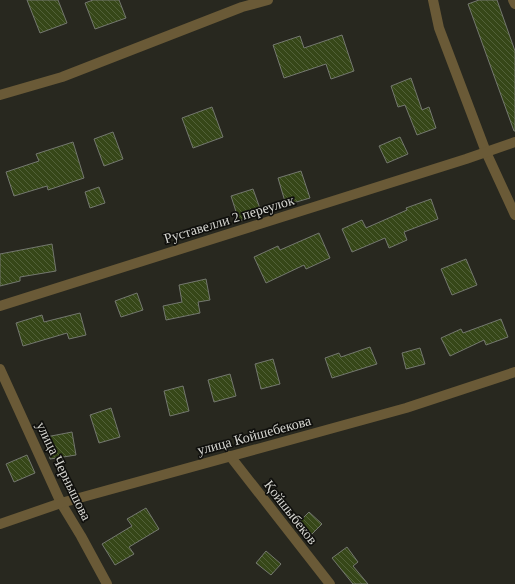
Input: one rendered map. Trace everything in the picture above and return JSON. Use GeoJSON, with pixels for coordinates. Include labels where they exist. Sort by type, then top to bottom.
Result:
{"type":"FeatureCollection","features":[{"type":"Feature","properties":{"kind":"street"},"geometry":{"type":"LineString","coordinates":[[0,95],[62,77],[242,7],[268,0]]}},
{"type":"Feature","properties":{"kind":"street"},"geometry":{"type":"LineString","coordinates":[[433,0],[439,28],[486,152],[515,215]]}},
{"type":"Feature","properties":{"kind":"street"},"geometry":{"type":"LineString","coordinates":[[513,0],[515,4]]}},
{"type":"Feature","properties":{"kind":"street","name":"Руставелли 2 переулок"},"geometry":{"type":"LineString","coordinates":[[0,306],[466,159],[515,142]]}},
{"type":"Feature","properties":{"kind":"street","name":"улица Чернышова"},"geometry":{"type":"LineString","coordinates":[[0,369],[61,502],[106,584]]}},
{"type":"Feature","properties":{"kind":"street","name":"улица Койшебекова"},"geometry":{"type":"LineString","coordinates":[[0,524],[61,502],[406,408],[515,372]]}},
{"type":"Feature","properties":{"kind":"street","name":"Қойшыбеков"},"geometry":{"type":"LineString","coordinates":[[230,456],[330,584]]}},
{"type":"Feature","properties":{"kind":"building"},"geometry":{"type":"Polygon","coordinates":[[[27,0],[58,0],[67,23],[40,33],[27,0]]]}},
{"type":"Feature","properties":{"kind":"building"},"geometry":{"type":"Polygon","coordinates":[[[93,0],[119,0],[126,18],[95,29],[85,3],[93,0]]]}},
{"type":"Feature","properties":{"kind":"building"},"geometry":{"type":"Polygon","coordinates":[[[479,0],[497,0],[515,51],[515,131],[468,4],[479,0]]]}},
{"type":"Feature","properties":{"kind":"building"},"geometry":{"type":"Polygon","coordinates":[[[342,35],[354,71],[331,79],[326,64],[284,78],[273,45],[300,36],[304,48],[342,35]]]}},
{"type":"Feature","properties":{"kind":"building"},"geometry":{"type":"Polygon","coordinates":[[[411,78],[422,110],[429,107],[436,128],[417,135],[405,105],[398,107],[391,86],[411,78]]]}},
{"type":"Feature","properties":{"kind":"building"},"geometry":{"type":"Polygon","coordinates":[[[212,107],[223,137],[193,148],[182,118],[212,107]]]}},
{"type":"Feature","properties":{"kind":"building"},"geometry":{"type":"Polygon","coordinates":[[[113,132],[123,159],[104,166],[94,139],[113,132]]]}},
{"type":"Feature","properties":{"kind":"building"},"geometry":{"type":"Polygon","coordinates":[[[400,137],[408,154],[387,163],[379,146],[400,137]]]}},
{"type":"Feature","properties":{"kind":"building"},"geometry":{"type":"Polygon","coordinates":[[[73,142],[84,178],[48,190],[47,186],[14,196],[6,172],[39,161],[36,154],[73,142]]]}},
{"type":"Feature","properties":{"kind":"building"},"geometry":{"type":"Polygon","coordinates":[[[301,171],[310,198],[286,205],[278,178],[301,171]]]}},
{"type":"Feature","properties":{"kind":"building"},"geometry":{"type":"Polygon","coordinates":[[[99,187],[105,203],[90,208],[85,192],[99,187]]]}},
{"type":"Feature","properties":{"kind":"building"},"geometry":{"type":"Polygon","coordinates":[[[253,189],[262,214],[239,221],[231,196],[253,189]]]}},
{"type":"Feature","properties":{"kind":"building"},"geometry":{"type":"Polygon","coordinates":[[[431,199],[438,219],[404,232],[407,240],[389,248],[385,238],[352,252],[342,229],[362,220],[366,228],[407,210],[406,208],[431,199]]]}},
{"type":"Feature","properties":{"kind":"building"},"geometry":{"type":"Polygon","coordinates":[[[319,233],[330,258],[306,269],[304,265],[266,283],[254,257],[278,246],[280,250],[319,233]]]}},
{"type":"Feature","properties":{"kind":"building"},"geometry":{"type":"Polygon","coordinates":[[[52,244],[56,271],[20,277],[20,281],[0,286],[0,254],[52,244]]]}},
{"type":"Feature","properties":{"kind":"building"},"geometry":{"type":"Polygon","coordinates":[[[466,259],[477,285],[452,295],[441,269],[466,259]]]}},
{"type":"Feature","properties":{"kind":"building"},"geometry":{"type":"Polygon","coordinates":[[[206,279],[210,300],[198,302],[200,313],[166,320],[163,306],[182,302],[179,285],[206,279]]]}},
{"type":"Feature","properties":{"kind":"building"},"geometry":{"type":"Polygon","coordinates":[[[137,293],[143,310],[121,317],[115,301],[137,293]]]}},
{"type":"Feature","properties":{"kind":"building"},"geometry":{"type":"Polygon","coordinates":[[[80,313],[86,335],[69,339],[67,333],[23,346],[16,323],[42,315],[44,322],[80,313]]]}},
{"type":"Feature","properties":{"kind":"building"},"geometry":{"type":"Polygon","coordinates":[[[501,319],[508,337],[486,345],[484,340],[450,356],[441,338],[461,329],[463,333],[501,319]]]}},
{"type":"Feature","properties":{"kind":"building"},"geometry":{"type":"Polygon","coordinates":[[[370,347],[377,364],[332,378],[325,358],[339,353],[341,357],[370,347]]]}},
{"type":"Feature","properties":{"kind":"building"},"geometry":{"type":"Polygon","coordinates":[[[420,348],[425,364],[406,369],[402,353],[420,348]]]}},
{"type":"Feature","properties":{"kind":"building"},"geometry":{"type":"Polygon","coordinates":[[[273,359],[280,384],[261,389],[255,364],[273,359]]]}},
{"type":"Feature","properties":{"kind":"building"},"geometry":{"type":"Polygon","coordinates":[[[230,374],[236,396],[214,402],[208,380],[230,374]]]}},
{"type":"Feature","properties":{"kind":"building"},"geometry":{"type":"Polygon","coordinates":[[[183,386],[189,411],[170,416],[164,391],[183,386]]]}},
{"type":"Feature","properties":{"kind":"building"},"geometry":{"type":"Polygon","coordinates":[[[111,408],[120,437],[99,443],[90,415],[111,408]]]}},
{"type":"Feature","properties":{"kind":"building"},"geometry":{"type":"Polygon","coordinates":[[[72,432],[76,455],[50,459],[46,437],[72,432]]]}},
{"type":"Feature","properties":{"kind":"building"},"geometry":{"type":"Polygon","coordinates":[[[27,455],[35,473],[14,482],[6,464],[27,455]]]}},
{"type":"Feature","properties":{"kind":"building"},"geometry":{"type":"Polygon","coordinates":[[[146,508],[159,529],[129,547],[134,554],[115,565],[102,544],[132,526],[127,519],[146,508]]]}},
{"type":"Feature","properties":{"kind":"building"},"geometry":{"type":"Polygon","coordinates":[[[309,512],[322,524],[309,537],[297,524],[309,512]]]}},
{"type":"Feature","properties":{"kind":"building"},"geometry":{"type":"Polygon","coordinates":[[[347,547],[358,562],[353,566],[368,584],[353,584],[332,558],[347,547]]]}},
{"type":"Feature","properties":{"kind":"building"},"geometry":{"type":"Polygon","coordinates":[[[266,551],[281,564],[271,575],[256,563],[266,551]]]}}]}
